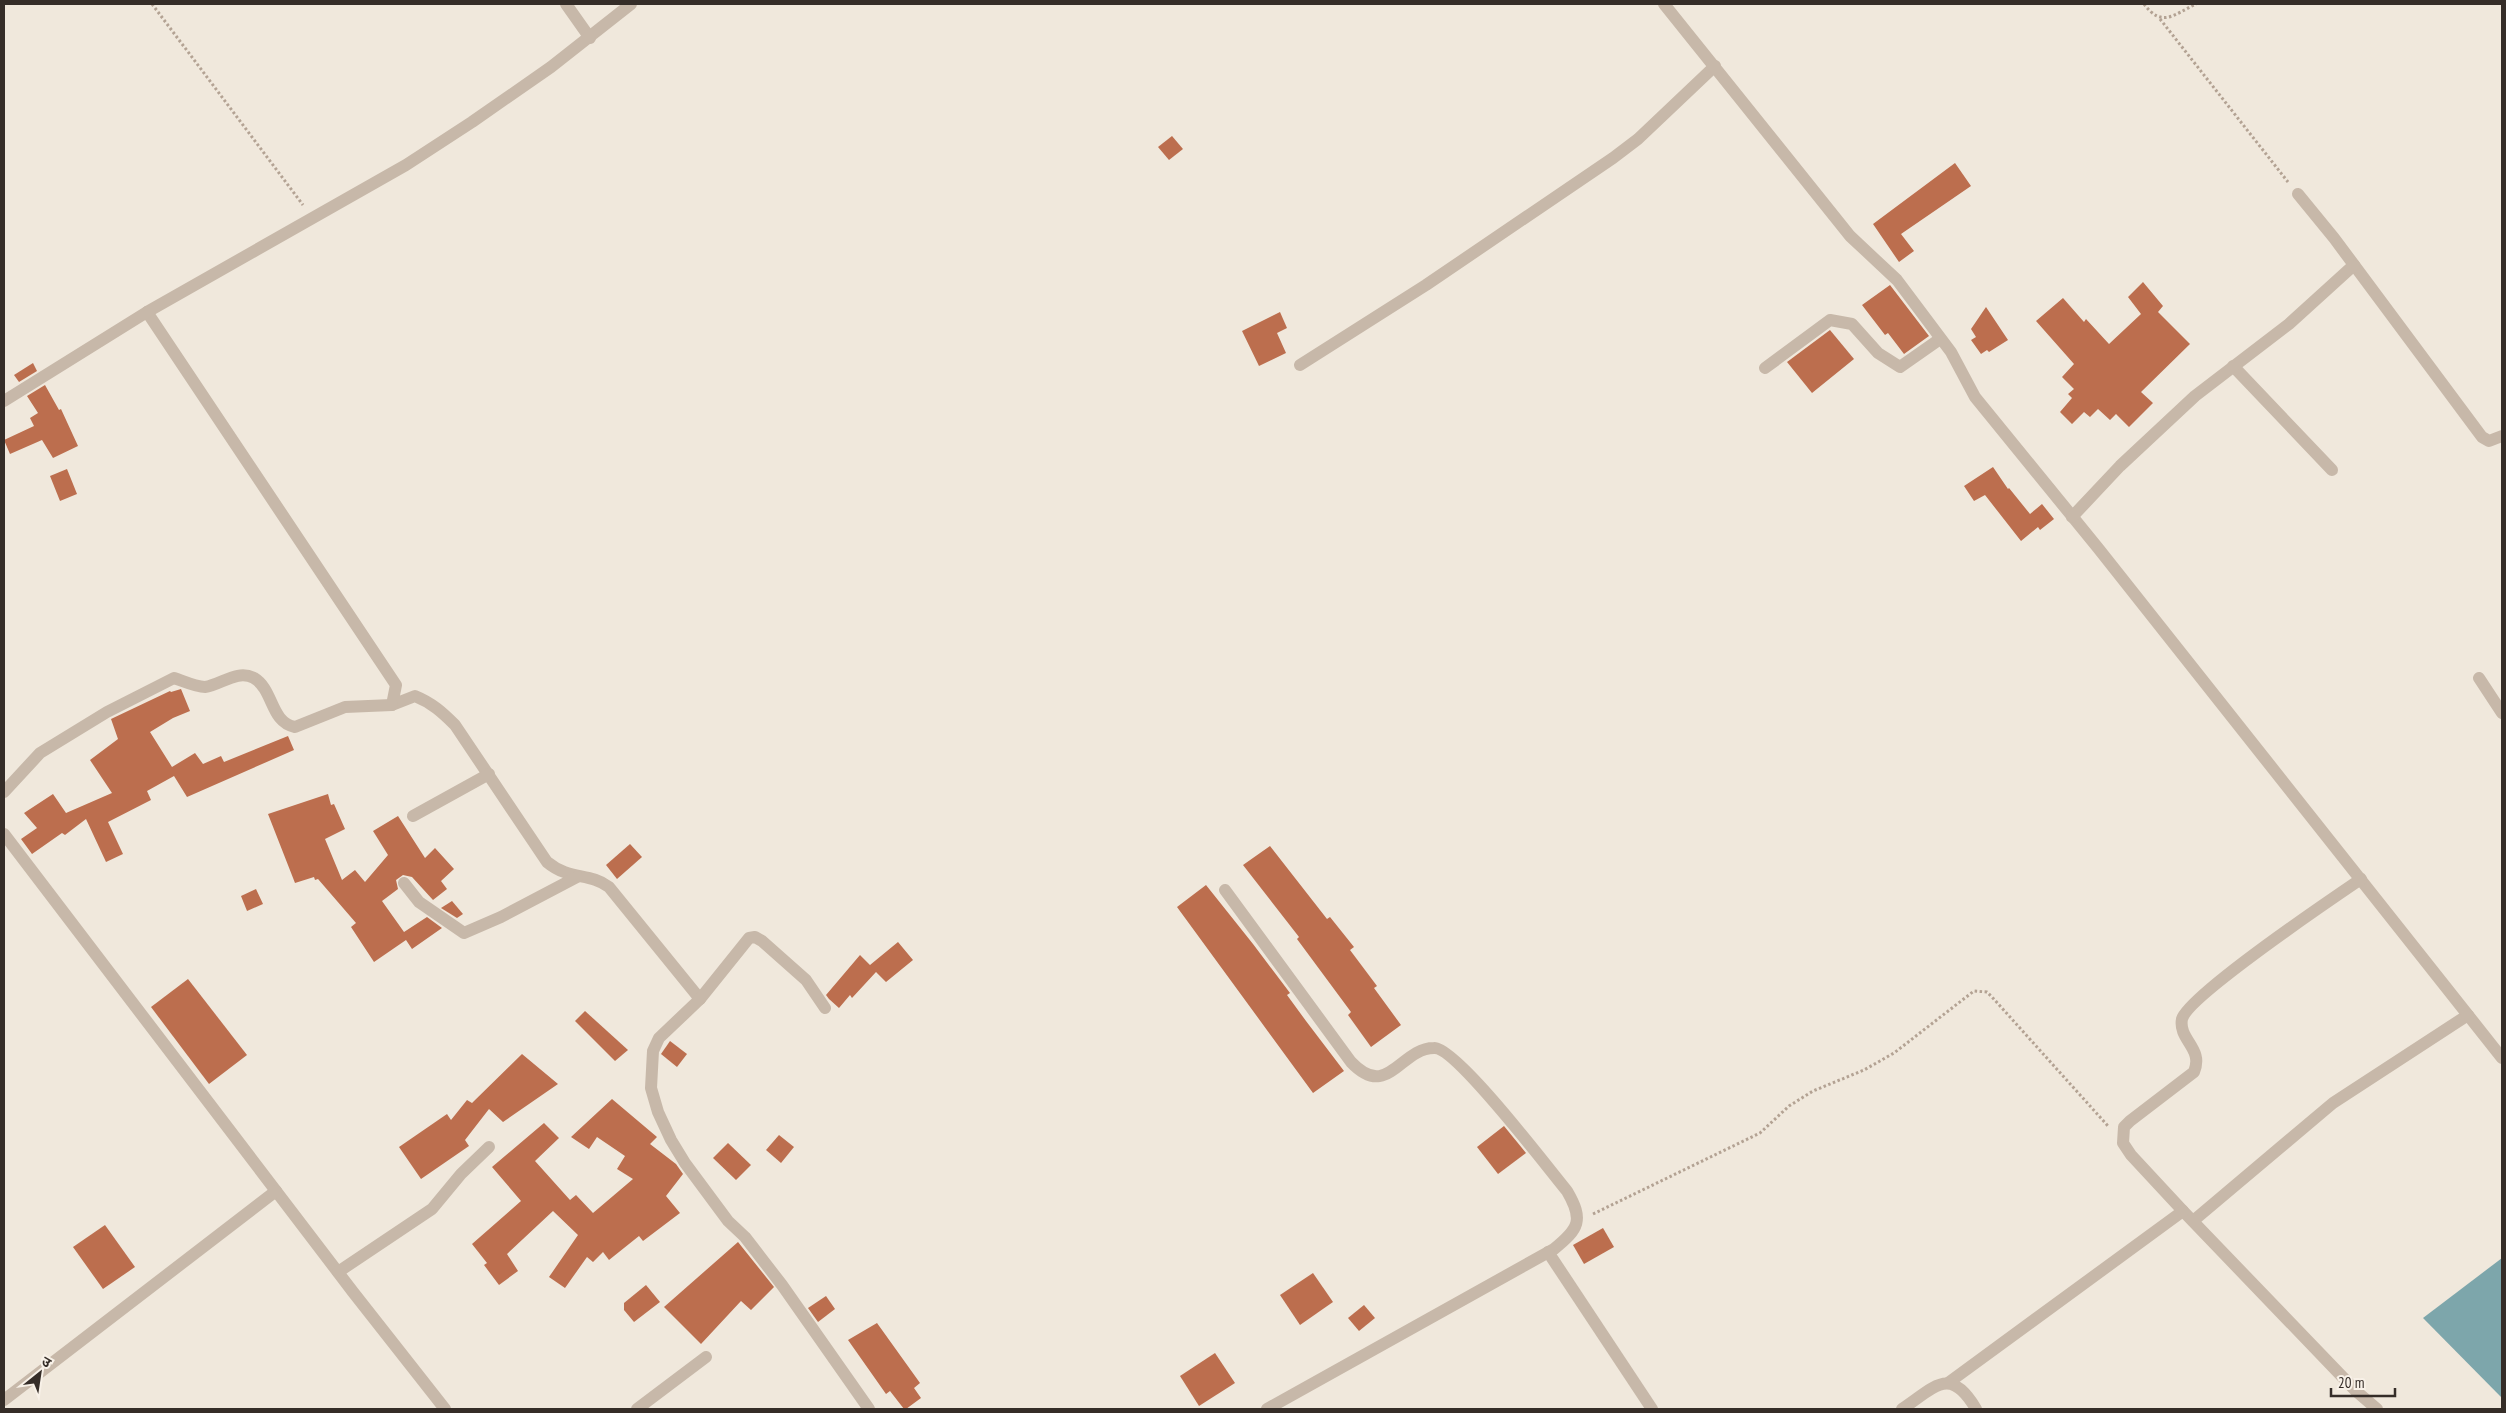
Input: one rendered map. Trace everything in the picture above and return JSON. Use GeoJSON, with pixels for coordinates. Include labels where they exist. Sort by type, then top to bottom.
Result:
{"type":"FeatureCollection","features":[{"type":"Feature","properties":{"kind":"street"},"geometry":{"type":"LineString","coordinates":[[4,401],[147,312],[406,165],[472,122],[590,38],[631,4]]}},
{"type":"Feature","properties":{"kind":"street"},"geometry":{"type":"LineString","coordinates":[[1664,4],[1850,236],[1897,280],[1951,352],[1975,397],[2502,1058]]}},
{"type":"Feature","properties":{"kind":"street"},"geometry":{"type":"LineString","coordinates":[[567,6],[590,38]]}},
{"type":"Feature","properties":{"kind":"street"},"geometry":{"type":"LineString","coordinates":[[1300,365],[1426,285],[1613,158],[1638,139],[1715,66]]}},
{"type":"Feature","properties":{"kind":"street"},"geometry":{"type":"LineString","coordinates":[[2298,194],[2354,265],[2482,437],[2489,440],[2502,436]]}},
{"type":"Feature","properties":{"kind":"street"},"geometry":{"type":"LineString","coordinates":[[2072,517],[2120,466],[2195,396],[2289,324],[2354,265]]}},
{"type":"Feature","properties":{"kind":"street"},"geometry":{"type":"LineString","coordinates":[[147,312],[396,685],[392,705]]}},
{"type":"Feature","properties":{"kind":"street"},"geometry":{"type":"LineString","coordinates":[[1765,368],[1830,320],[1852,324],[1873,348],[1900,367],[1940,339]]}},
{"type":"Feature","properties":{"kind":"street"},"geometry":{"type":"LineString","coordinates":[[2233,366],[2332,470]]}},
{"type":"Feature","properties":{"kind":"street"},"geometry":{"type":"LineString","coordinates":[[4,792],[40,753],[107,712],[174,678],[204,687],[232,677],[244,675],[253,678],[260,684],[280,719],[287,725],[295,727],[345,707],[392,705],[415,696],[434,705],[455,725],[547,862],[557,870],[577,877],[595,879],[609,887],[700,999]]}},
{"type":"Feature","properties":{"kind":"street"},"geometry":{"type":"LineString","coordinates":[[2479,678],[2502,714]]}},
{"type":"Feature","properties":{"kind":"street"},"geometry":{"type":"LineString","coordinates":[[413,816],[488,774]]}},
{"type":"Feature","properties":{"kind":"street"},"geometry":{"type":"LineString","coordinates":[[4,834],[338,1272],[445,1409]]}},
{"type":"Feature","properties":{"kind":"street"},"geometry":{"type":"LineString","coordinates":[[404,883],[419,902],[464,933],[501,917],[577,877]]}},
{"type":"Feature","properties":{"kind":"street"},"geometry":{"type":"LineString","coordinates":[[2361,879],[2266,946],[2191,1005],[2182,1019],[2183,1027],[2197,1054],[2198,1063],[2194,1072],[2124,1127],[2124,1143],[2131,1154],[2183,1211],[2356,1391],[2377,1409]]}},
{"type":"Feature","properties":{"kind":"street"},"geometry":{"type":"LineString","coordinates":[[1225,890],[1351,1062],[1362,1073],[1371,1077],[1380,1076],[1425,1050],[1434,1048],[1444,1050],[1475,1080],[1568,1191],[1577,1207],[1578,1220],[1574,1230],[1566,1240],[1548,1252],[1267,1409]]}},
{"type":"Feature","properties":{"kind":"street"},"geometry":{"type":"LineString","coordinates":[[825,1008],[806,980],[762,941],[752,937],[700,999],[663,1032],[655,1044],[652,1060],[651,1088],[658,1112],[670,1140],[685,1163],[728,1221],[745,1236],[782,1285],[869,1409]]}},
{"type":"Feature","properties":{"kind":"street"},"geometry":{"type":"LineString","coordinates":[[2194,1221],[2333,1103],[2468,1015]]}},
{"type":"Feature","properties":{"kind":"street"},"geometry":{"type":"LineString","coordinates":[[338,1272],[432,1209],[461,1174],[489,1147]]}},
{"type":"Feature","properties":{"kind":"street"},"geometry":{"type":"LineString","coordinates":[[4,1400],[276,1191]]}},
{"type":"Feature","properties":{"kind":"street"},"geometry":{"type":"LineString","coordinates":[[1902,1409],[1936,1387],[1948,1383],[2183,1211]]}},
{"type":"Feature","properties":{"kind":"street"},"geometry":{"type":"LineString","coordinates":[[1548,1252],[1652,1409]]}},
{"type":"Feature","properties":{"kind":"street"},"geometry":{"type":"LineString","coordinates":[[637,1409],[706,1357]]}},
{"type":"Feature","properties":{"kind":"street"},"geometry":{"type":"LineString","coordinates":[[1948,1383],[1958,1385],[1967,1394],[1976,1409]]}},
{"type":"Feature","properties":{"kind":"path"},"geometry":{"type":"LineString","coordinates":[[152,4],[305,207]]}},
{"type":"Feature","properties":{"kind":"path"},"geometry":{"type":"LineString","coordinates":[[2144,4],[2153,15],[2160,19],[2298,194]]}},
{"type":"Feature","properties":{"kind":"path"},"geometry":{"type":"LineString","coordinates":[[2160,19],[2169,18],[2196,4]]}},
{"type":"Feature","properties":{"kind":"path"},"geometry":{"type":"LineString","coordinates":[[1578,1220],[1616,1204],[1760,1133],[1790,1106],[1813,1091],[1864,1070],[1894,1053],[1974,991],[1987,992],[1992,997],[2124,1143]]}},
{"type":"Feature","properties":{"kind":"water"},"geometry":{"type":"Polygon","coordinates":[[[2502,1258],[2502,1398],[2423,1318],[2502,1258]]]}},
{"type":"Feature","properties":{"kind":"building"},"geometry":{"type":"Polygon","coordinates":[[[1172,136],[1183,149],[1169,160],[1158,147],[1172,136]]]}},
{"type":"Feature","properties":{"kind":"building"},"geometry":{"type":"Polygon","coordinates":[[[1955,163],[1971,186],[1901,234],[1914,251],[1899,262],[1873,224],[1955,163]]]}},
{"type":"Feature","properties":{"kind":"building"},"geometry":{"type":"Polygon","coordinates":[[[2143,282],[2163,306],[2158,312],[2190,344],[2141,392],[2153,403],[2129,427],[2116,414],[2110,420],[2098,409],[2090,417],[2084,412],[2072,424],[2060,412],[2072,398],[2068,394],[2074,389],[2062,377],[2074,364],[2036,321],[2063,298],[2084,322],[2086,319],[2109,344],[2141,314],[2128,297],[2143,282]]]}},
{"type":"Feature","properties":{"kind":"building"},"geometry":{"type":"Polygon","coordinates":[[[1890,285],[1929,336],[1904,354],[1888,333],[1885,335],[1862,305],[1890,285]]]}},
{"type":"Feature","properties":{"kind":"building"},"geometry":{"type":"Polygon","coordinates":[[[1986,307],[2008,340],[1989,352],[1987,350],[1981,354],[1971,340],[1976,337],[1971,329],[1986,307]]]}},
{"type":"Feature","properties":{"kind":"building"},"geometry":{"type":"Polygon","coordinates":[[[1280,312],[1287,328],[1277,333],[1286,353],[1259,366],[1242,331],[1280,312]]]}},
{"type":"Feature","properties":{"kind":"building"},"geometry":{"type":"Polygon","coordinates":[[[1830,330],[1854,359],[1812,393],[1787,362],[1830,330]]]}},
{"type":"Feature","properties":{"kind":"building"},"geometry":{"type":"Polygon","coordinates":[[[33,363],[37,371],[19,382],[14,375],[33,363]]]}},
{"type":"Feature","properties":{"kind":"building"},"geometry":{"type":"Polygon","coordinates":[[[45,385],[59,410],[61,409],[78,446],[53,458],[42,440],[10,454],[4,440],[34,426],[30,418],[38,413],[27,396],[45,385]]]}},
{"type":"Feature","properties":{"kind":"building"},"geometry":{"type":"Polygon","coordinates":[[[1993,467],[2008,489],[2030,514],[2042,504],[2054,519],[2040,530],[2038,527],[2021,541],[1985,495],[1974,501],[1964,486],[1993,467]]]}},
{"type":"Feature","properties":{"kind":"building"},"geometry":{"type":"Polygon","coordinates":[[[67,469],[77,494],[60,501],[50,476],[67,469]]]}},
{"type":"Feature","properties":{"kind":"building"},"geometry":{"type":"Polygon","coordinates":[[[181,689],[190,711],[173,718],[150,732],[172,767],[195,753],[203,764],[221,756],[224,762],[288,736],[294,750],[187,797],[174,776],[147,791],[151,800],[108,822],[123,854],[106,862],[86,819],[65,835],[62,833],[32,854],[21,839],[37,828],[24,813],[53,794],[66,813],[112,793],[90,760],[118,739],[111,719],[170,691],[181,689]]]}},
{"type":"Feature","properties":{"kind":"building"},"geometry":{"type":"Polygon","coordinates":[[[328,794],[331,805],[334,804],[345,829],[325,839],[342,880],[355,870],[365,882],[388,855],[373,831],[398,816],[425,858],[435,848],[454,869],[441,881],[447,889],[433,900],[412,877],[403,875],[396,880],[398,889],[382,901],[404,932],[427,917],[442,928],[412,949],[406,940],[374,962],[351,927],[356,923],[318,879],[315,880],[314,877],[295,883],[268,814],[328,794]]]}},
{"type":"Feature","properties":{"kind":"building"},"geometry":{"type":"Polygon","coordinates":[[[630,844],[642,857],[617,879],[606,865],[630,844]]]}},
{"type":"Feature","properties":{"kind":"building"},"geometry":{"type":"Polygon","coordinates":[[[1270,846],[1327,919],[1330,917],[1354,947],[1350,950],[1377,986],[1374,988],[1401,1025],[1371,1047],[1348,1015],[1351,1012],[1297,939],[1299,937],[1243,865],[1270,846]]]}},
{"type":"Feature","properties":{"kind":"building"},"geometry":{"type":"Polygon","coordinates":[[[1206,885],[1290,993],[1287,995],[1344,1071],[1313,1093],[1177,907],[1206,885]]]}},
{"type":"Feature","properties":{"kind":"building"},"geometry":{"type":"Polygon","coordinates":[[[256,889],[263,904],[247,911],[241,896],[256,889]]]}},
{"type":"Feature","properties":{"kind":"building"},"geometry":{"type":"Polygon","coordinates":[[[452,901],[463,914],[457,918],[441,908],[452,901]]]}},
{"type":"Feature","properties":{"kind":"building"},"geometry":{"type":"Polygon","coordinates":[[[898,942],[913,960],[886,982],[876,972],[852,998],[850,995],[839,1008],[829,999],[826,995],[860,955],[870,965],[898,942]]]}},
{"type":"Feature","properties":{"kind":"building"},"geometry":{"type":"Polygon","coordinates":[[[188,979],[247,1055],[209,1084],[151,1007],[188,979]]]}},
{"type":"Feature","properties":{"kind":"building"},"geometry":{"type":"Polygon","coordinates":[[[585,1011],[628,1050],[615,1061],[575,1021],[585,1011]]]}},
{"type":"Feature","properties":{"kind":"building"},"geometry":{"type":"Polygon","coordinates":[[[670,1041],[687,1054],[677,1067],[661,1054],[670,1041]]]}},
{"type":"Feature","properties":{"kind":"building"},"geometry":{"type":"Polygon","coordinates":[[[522,1054],[558,1084],[503,1122],[489,1109],[465,1140],[469,1146],[421,1179],[399,1147],[447,1114],[451,1120],[467,1100],[472,1103],[522,1054]]]}},
{"type":"Feature","properties":{"kind":"building"},"geometry":{"type":"Polygon","coordinates":[[[612,1099],[657,1137],[650,1144],[676,1164],[683,1174],[666,1196],[680,1213],[643,1241],[639,1236],[609,1260],[603,1252],[593,1262],[587,1257],[565,1288],[549,1277],[578,1235],[553,1211],[507,1254],[518,1271],[499,1285],[484,1265],[487,1263],[472,1244],[521,1201],[492,1167],[544,1123],[559,1138],[535,1161],[570,1200],[576,1195],[593,1213],[633,1179],[617,1169],[625,1156],[597,1137],[589,1149],[571,1137],[612,1099]]]}},
{"type":"Feature","properties":{"kind":"building"},"geometry":{"type":"Polygon","coordinates":[[[1504,1126],[1526,1153],[1498,1174],[1477,1147],[1504,1126]]]}},
{"type":"Feature","properties":{"kind":"building"},"geometry":{"type":"Polygon","coordinates":[[[779,1135],[794,1147],[781,1163],[766,1150],[779,1135]]]}},
{"type":"Feature","properties":{"kind":"building"},"geometry":{"type":"Polygon","coordinates":[[[728,1143],[751,1165],[736,1180],[713,1158],[728,1143]]]}},
{"type":"Feature","properties":{"kind":"building"},"geometry":{"type":"Polygon","coordinates":[[[105,1225],[135,1267],[103,1289],[73,1247],[105,1225]]]}},
{"type":"Feature","properties":{"kind":"building"},"geometry":{"type":"Polygon","coordinates":[[[1603,1228],[1614,1247],[1584,1264],[1573,1245],[1603,1228]]]}},
{"type":"Feature","properties":{"kind":"building"},"geometry":{"type":"Polygon","coordinates":[[[738,1242],[774,1287],[751,1310],[741,1301],[701,1344],[664,1307],[738,1242]]]}},
{"type":"Feature","properties":{"kind":"building"},"geometry":{"type":"Polygon","coordinates":[[[1313,1273],[1333,1302],[1300,1325],[1280,1295],[1313,1273]]]}},
{"type":"Feature","properties":{"kind":"building"},"geometry":{"type":"Polygon","coordinates":[[[646,1285],[660,1302],[634,1322],[624,1310],[624,1303],[646,1285]]]}},
{"type":"Feature","properties":{"kind":"building"},"geometry":{"type":"Polygon","coordinates":[[[826,1296],[835,1309],[818,1322],[808,1308],[826,1296]]]}},
{"type":"Feature","properties":{"kind":"building"},"geometry":{"type":"Polygon","coordinates":[[[1364,1305],[1375,1318],[1359,1331],[1348,1318],[1364,1305]]]}},
{"type":"Feature","properties":{"kind":"building"},"geometry":{"type":"Polygon","coordinates":[[[877,1323],[920,1383],[914,1388],[921,1398],[906,1409],[890,1391],[886,1394],[848,1340],[877,1323]]]}},
{"type":"Feature","properties":{"kind":"building"},"geometry":{"type":"Polygon","coordinates":[[[1215,1353],[1235,1383],[1199,1406],[1180,1376],[1215,1353]]]}}]}
